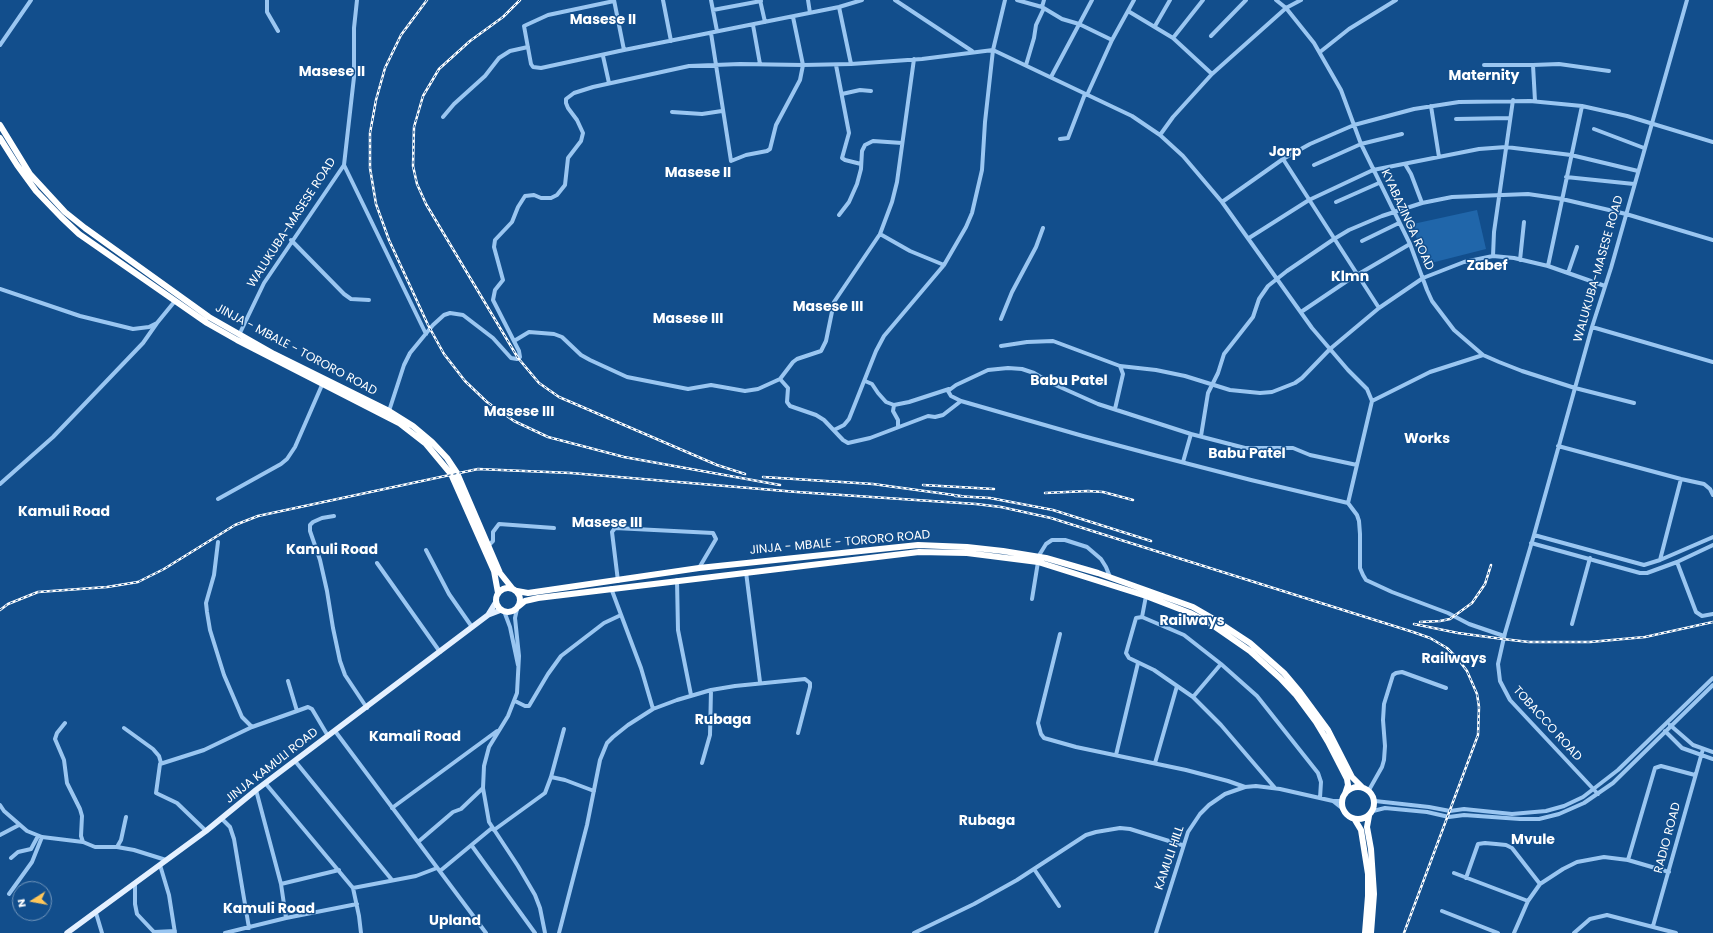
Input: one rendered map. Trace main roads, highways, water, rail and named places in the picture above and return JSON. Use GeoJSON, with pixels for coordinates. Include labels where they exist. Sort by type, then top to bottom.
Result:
{"type":"FeatureCollection","features":[{"type":"Feature","properties":{"kind":"highway","name":"JINJA - MBALE - TORORO ROAD"},"geometry":{"type":"LineString","coordinates":[[0,125],[30,174],[65,212],[178,296],[239,335],[389,411],[420,432],[447,458],[457,473],[500,573],[515,590],[528,593],[699,568],[918,545],[967,547],[1038,560],[1110,578],[1193,607],[1231,630],[1268,657],[1284,672],[1314,710],[1331,736],[1352,777],[1362,787]]}},
{"type":"Feature","properties":{"kind":"highway","name":"JINJA - MBALE - TORORO ROAD"},"geometry":{"type":"LineString","coordinates":[[0,138],[27,179],[61,217],[79,234],[175,301],[237,340],[322,385],[399,423],[416,435],[433,451],[451,474],[473,520],[494,571],[498,593]]}},
{"type":"Feature","properties":{"kind":"highway","name":"JINJA - MBALE - TORORO ROAD"},"geometry":{"type":"LineString","coordinates":[[518,607],[525,601],[538,598],[677,580],[919,552],[967,552],[1038,560],[1146,596],[1190,613],[1211,624],[1250,651],[1280,678],[1306,709],[1328,742],[1347,779],[1348,786],[1345,794]]}},
{"type":"Feature","properties":{"kind":"highway"},"geometry":{"type":"LineString","coordinates":[[502,589],[515,590],[521,598],[518,607],[508,612],[502,611],[496,602],[498,593],[502,589]]}},
{"type":"Feature","properties":{"kind":"highway"},"geometry":{"type":"LineString","coordinates":[[1365,933],[1368,874],[1361,830],[1355,820],[1343,809],[1342,801],[1345,794],[1351,789],[1362,787],[1369,790],[1375,800],[1367,827],[1371,849],[1374,894],[1371,933]]}},
{"type":"Feature","properties":{"kind":"highway"},"geometry":{"type":"LineString","coordinates":[[1355,820],[1360,820],[1371,813]]}},
{"type":"Feature","properties":{"kind":"main road","name":"JINJA KAMULI ROAD"},"geometry":{"type":"LineString","coordinates":[[488,615],[496,602]]}},
{"type":"Feature","properties":{"kind":"main road","name":"JINJA KAMULI ROAD"},"geometry":{"type":"LineString","coordinates":[[67,933],[222,819],[256,790],[266,784],[488,615],[502,611]]}},
{"type":"Feature","properties":{"kind":"railway"},"geometry":{"type":"LineString","coordinates":[[427,0],[401,35],[385,68],[376,100],[370,133],[370,168],[376,204],[389,240],[428,325],[444,354],[465,381],[487,402],[514,421],[548,437],[624,457],[780,485]]}},
{"type":"Feature","properties":{"kind":"railway"},"geometry":{"type":"LineString","coordinates":[[520,0],[503,17],[470,41],[439,69],[423,96],[414,127],[413,166],[417,184],[426,204],[518,358],[539,383],[559,397],[717,465],[745,474]]}},
{"type":"Feature","properties":{"kind":"railway"},"geometry":{"type":"LineString","coordinates":[[0,610],[8,604],[38,592],[107,587],[138,582],[164,569],[235,525],[258,516],[478,469],[571,473],[797,492],[976,504],[1001,507],[1051,518],[1413,632],[1430,638],[1447,648],[1458,659],[1467,671],[1477,694],[1479,707],[1478,735],[1404,933]]}},
{"type":"Feature","properties":{"kind":"railway"},"geometry":{"type":"LineString","coordinates":[[763,477],[873,484],[961,496]]}},
{"type":"Feature","properties":{"kind":"railway"},"geometry":{"type":"LineString","coordinates":[[923,485],[994,489]]}},
{"type":"Feature","properties":{"kind":"railway"},"geometry":{"type":"LineString","coordinates":[[1045,493],[1088,491],[1103,492],[1133,500]]}},
{"type":"Feature","properties":{"kind":"railway"},"geometry":{"type":"LineString","coordinates":[[955,496],[990,498],[1053,510],[1151,541]]}},
{"type":"Feature","properties":{"kind":"railway"},"geometry":{"type":"LineString","coordinates":[[1420,622],[1450,619],[1472,603],[1485,584],[1491,565]]}},
{"type":"Feature","properties":{"kind":"railway"},"geometry":{"type":"LineString","coordinates":[[1414,624],[1458,633],[1529,642],[1590,642],[1645,637],[1713,622]]}},
{"type":"Feature","properties":{"kind":"district","name":"Masese II"},"geometry":{"type":"Point","coordinates":[603,20]}},
{"type":"Feature","properties":{"kind":"district","name":"Masese II"},"geometry":{"type":"Point","coordinates":[332,72]}},
{"type":"Feature","properties":{"kind":"district","name":"Maternity"},"geometry":{"type":"Point","coordinates":[1484,76]}},
{"type":"Feature","properties":{"kind":"district","name":"Jorp"},"geometry":{"type":"Point","coordinates":[1285,152]}},
{"type":"Feature","properties":{"kind":"district","name":"Masese II"},"geometry":{"type":"Point","coordinates":[698,173]}},
{"type":"Feature","properties":{"kind":"district","name":"Zabef"},"geometry":{"type":"Point","coordinates":[1487,266]}},
{"type":"Feature","properties":{"kind":"district","name":"Klmn"},"geometry":{"type":"Point","coordinates":[1350,277]}},
{"type":"Feature","properties":{"kind":"district","name":"Masese III"},"geometry":{"type":"Point","coordinates":[828,307]}},
{"type":"Feature","properties":{"kind":"district","name":"Masese III"},"geometry":{"type":"Point","coordinates":[688,319]}},
{"type":"Feature","properties":{"kind":"district","name":"Babu Patel"},"geometry":{"type":"Point","coordinates":[1069,381]}},
{"type":"Feature","properties":{"kind":"district","name":"Masese III"},"geometry":{"type":"Point","coordinates":[519,412]}},
{"type":"Feature","properties":{"kind":"district","name":"Works"},"geometry":{"type":"Point","coordinates":[1427,439]}},
{"type":"Feature","properties":{"kind":"district","name":"Babu Patel"},"geometry":{"type":"Point","coordinates":[1247,454]}},
{"type":"Feature","properties":{"kind":"district","name":"Kamuli Road"},"geometry":{"type":"Point","coordinates":[64,512]}},
{"type":"Feature","properties":{"kind":"district","name":"Masese III"},"geometry":{"type":"Point","coordinates":[607,523]}},
{"type":"Feature","properties":{"kind":"district","name":"Kamuli Road"},"geometry":{"type":"Point","coordinates":[332,550]}},
{"type":"Feature","properties":{"kind":"district","name":"Railways"},"geometry":{"type":"Point","coordinates":[1192,621]}},
{"type":"Feature","properties":{"kind":"district","name":"Railways"},"geometry":{"type":"Point","coordinates":[1454,659]}},
{"type":"Feature","properties":{"kind":"district","name":"Rubaga"},"geometry":{"type":"Point","coordinates":[723,720]}},
{"type":"Feature","properties":{"kind":"district","name":"Kamali Road"},"geometry":{"type":"Point","coordinates":[415,737]}},
{"type":"Feature","properties":{"kind":"district","name":"Rubaga"},"geometry":{"type":"Point","coordinates":[987,821]}},
{"type":"Feature","properties":{"kind":"district","name":"Mvule"},"geometry":{"type":"Point","coordinates":[1533,840]}},
{"type":"Feature","properties":{"kind":"district","name":"Kamuli Road"},"geometry":{"type":"Point","coordinates":[269,909]}},
{"type":"Feature","properties":{"kind":"district","name":"Upland"},"geometry":{"type":"Point","coordinates":[455,921]}}]}
